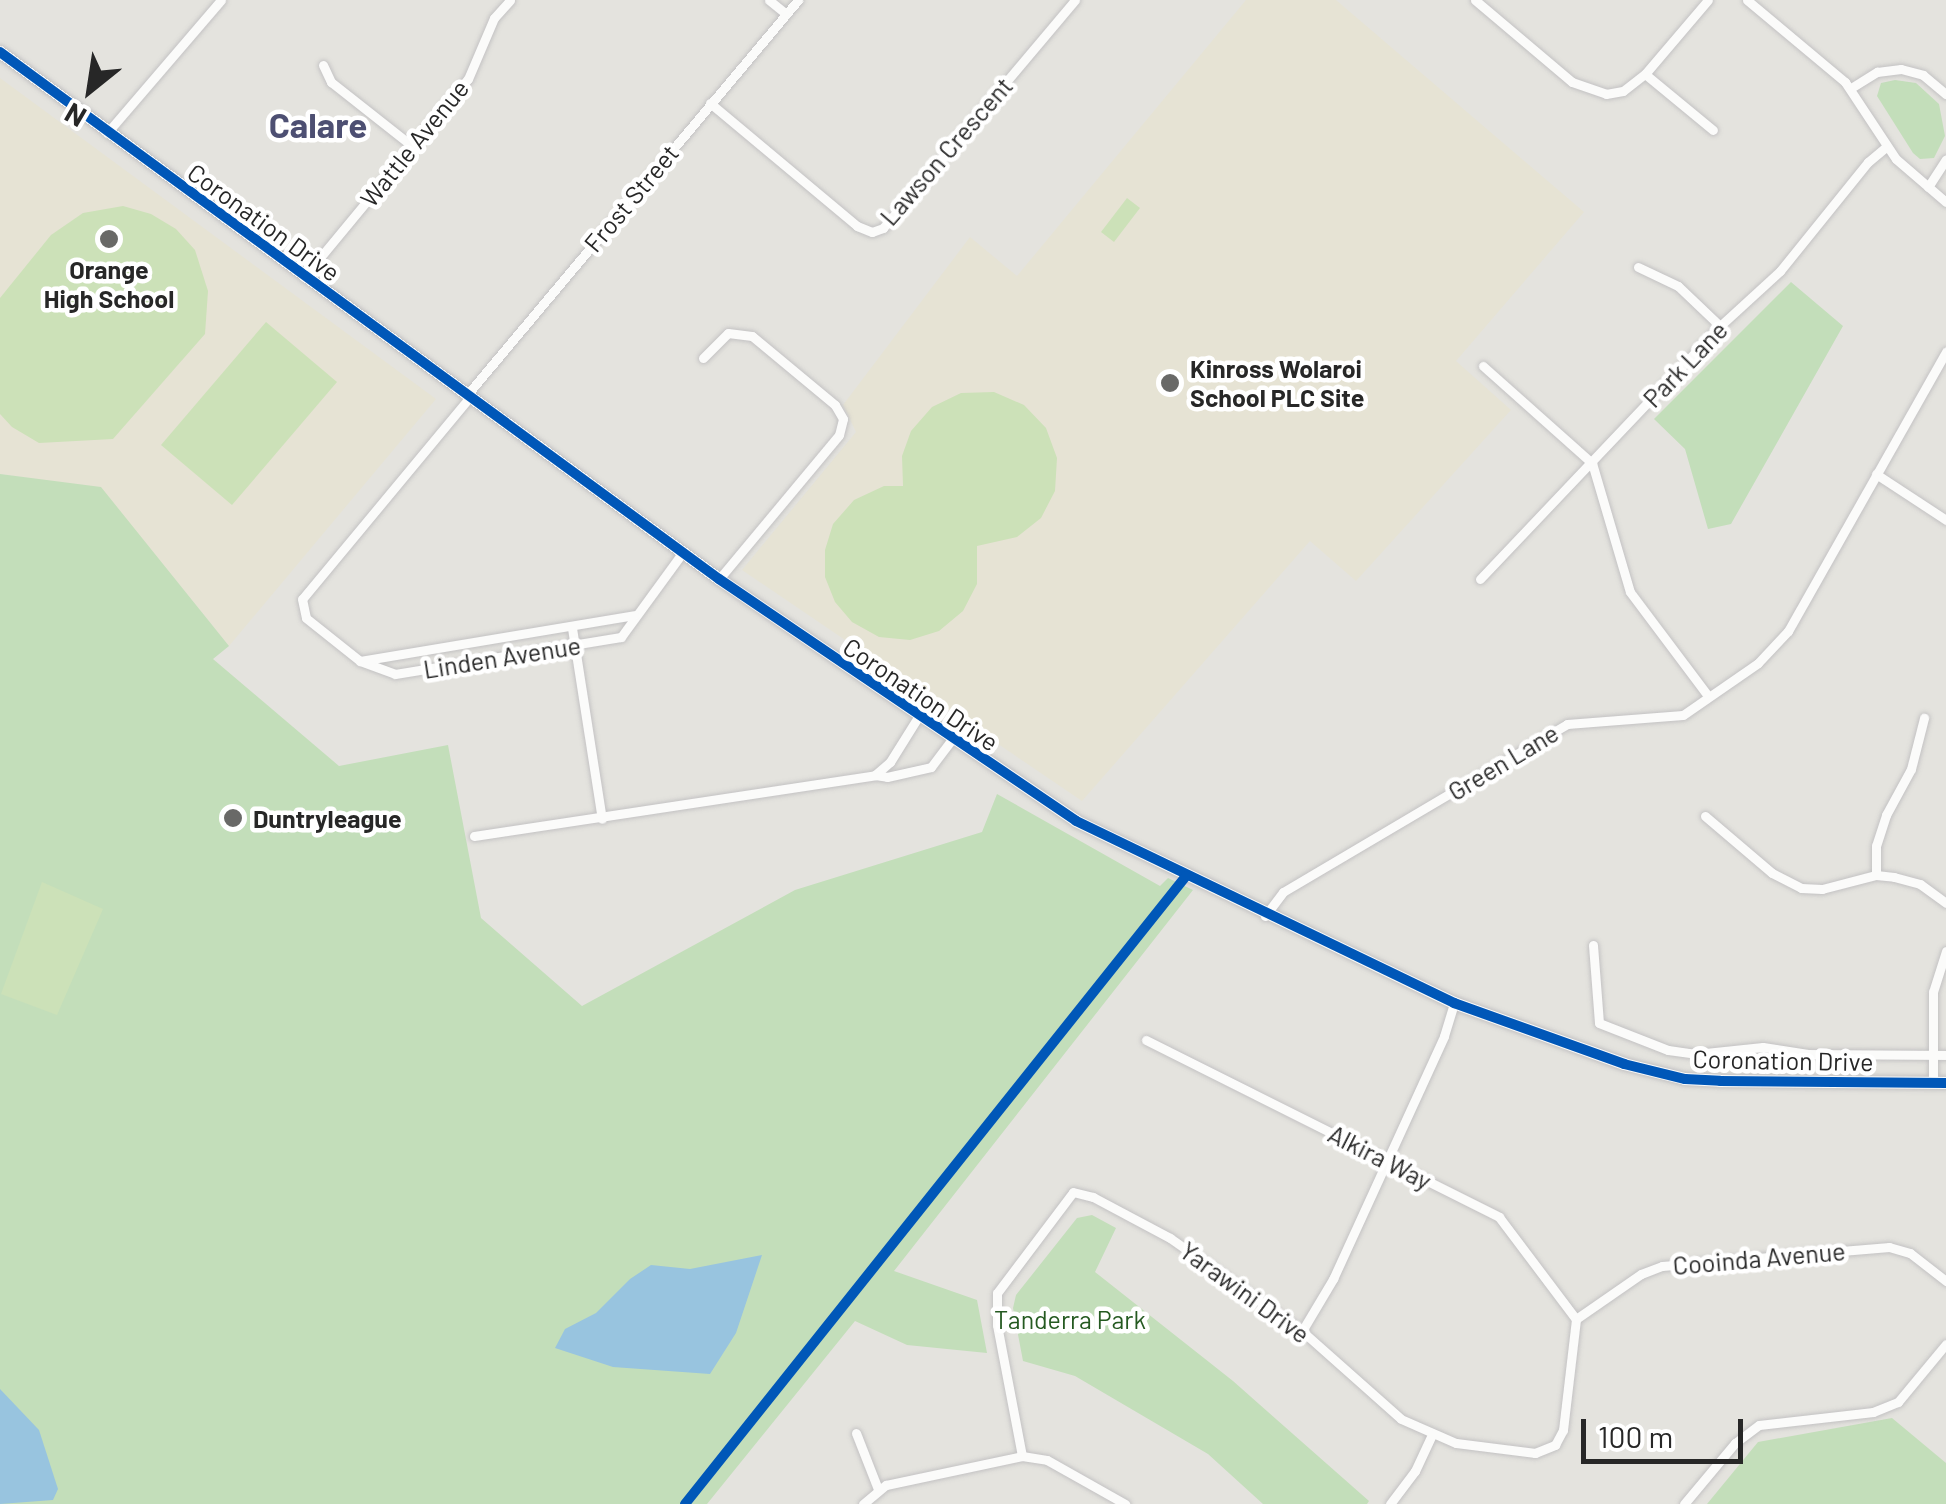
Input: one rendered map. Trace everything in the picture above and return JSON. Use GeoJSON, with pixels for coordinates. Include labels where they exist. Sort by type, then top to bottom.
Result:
{"type":"FeatureCollection","features":[{"type":"Feature","properties":{"kind":"main road","name":"Coronation Drive"},"geometry":{"type":"LineString","coordinates":[[0,52],[719,579],[1076,821],[1265,916],[1454,1003],[1624,1064],[1684,1079],[1939,1083]]}},
{"type":"Feature","properties":{"kind":"street"},"geometry":{"type":"LineString","coordinates":[[107,133],[221,0]]}},
{"type":"Feature","properties":{"kind":"street","name":"Wattle Avenue"},"geometry":{"type":"LineString","coordinates":[[304,277],[468,78],[494,18],[510,0]]}},
{"type":"Feature","properties":{"kind":"street"},"geometry":{"type":"LineString","coordinates":[[769,0],[786,14]]}},
{"type":"Feature","properties":{"kind":"street","name":"Frost Street"},"geometry":{"type":"LineString","coordinates":[[301,606],[305,593],[798,0]]}},
{"type":"Feature","properties":{"kind":"street","name":"Lawson Crescent"},"geometry":{"type":"LineString","coordinates":[[710,103],[857,226],[872,232],[883,228],[1075,0]]}},
{"type":"Feature","properties":{"kind":"street"},"geometry":{"type":"LineString","coordinates":[[1475,0],[1581,88],[1616,93],[1646,74],[1708,0]]}},
{"type":"Feature","properties":{"kind":"street"},"geometry":{"type":"LineString","coordinates":[[1747,0],[1850,88],[1886,147],[1946,202]]}},
{"type":"Feature","properties":{"kind":"street"},"geometry":{"type":"LineString","coordinates":[[322,65],[331,82],[412,146]]}},
{"type":"Feature","properties":{"kind":"street"},"geometry":{"type":"LineString","coordinates":[[1850,88],[1878,72],[1901,69],[1923,75],[1946,94]]}},
{"type":"Feature","properties":{"kind":"street"},"geometry":{"type":"LineString","coordinates":[[1646,74],[1713,130]]}},
{"type":"Feature","properties":{"kind":"street","name":"Park Lane"},"geometry":{"type":"LineString","coordinates":[[1480,579],[1720,326],[1780,271],[1868,162],[1886,147]]}},
{"type":"Feature","properties":{"kind":"street"},"geometry":{"type":"LineString","coordinates":[[1928,187],[1946,159]]}},
{"type":"Feature","properties":{"kind":"street"},"geometry":{"type":"LineString","coordinates":[[1638,266],[1678,286],[1720,326]]}},
{"type":"Feature","properties":{"kind":"street"},"geometry":{"type":"LineString","coordinates":[[703,358],[728,333],[736,330],[752,336],[835,405],[843,419],[839,435],[719,579]]}},
{"type":"Feature","properties":{"kind":"street","name":"Green Lane"},"geometry":{"type":"LineString","coordinates":[[1265,916],[1283,892],[1566,724],[1683,714],[1758,664],[1788,630],[1946,352]]}},
{"type":"Feature","properties":{"kind":"street"},"geometry":{"type":"LineString","coordinates":[[1483,366],[1592,463],[1630,592],[1708,696]]}},
{"type":"Feature","properties":{"kind":"street"},"geometry":{"type":"LineString","coordinates":[[1876,474],[1946,520]]}},
{"type":"Feature","properties":{"kind":"street","name":"Linden Avenue"},"geometry":{"type":"LineString","coordinates":[[301,606],[306,618],[360,661],[395,674],[621,637],[683,552]]}},
{"type":"Feature","properties":{"kind":"street","name":"Linden Avenue"},"geometry":{"type":"LineString","coordinates":[[360,661],[634,615]]}},
{"type":"Feature","properties":{"kind":"street"},"geometry":{"type":"LineString","coordinates":[[572,628],[602,818]]}},
{"type":"Feature","properties":{"kind":"street"},"geometry":{"type":"LineString","coordinates":[[875,775],[890,762],[918,717]]}},
{"type":"Feature","properties":{"kind":"street"},"geometry":{"type":"LineString","coordinates":[[1876,875],[1876,846],[1886,815],[1911,770],[1924,718]]}},
{"type":"Feature","properties":{"kind":"street"},"geometry":{"type":"LineString","coordinates":[[474,836],[875,775],[887,777],[931,767],[952,739]]}},
{"type":"Feature","properties":{"kind":"street"},"geometry":{"type":"LineString","coordinates":[[1706,816],[1772,874],[1801,888],[1832,888],[1876,875],[1911,880],[1946,903]]}},
{"type":"Feature","properties":{"kind":"street"},"geometry":{"type":"LineString","coordinates":[[1593,945],[1598,966],[1599,1023],[1668,1050],[1696,1054],[1763,1047],[1809,1054],[1946,1055]]}},
{"type":"Feature","properties":{"kind":"street"},"geometry":{"type":"LineString","coordinates":[[1939,1083],[1932,1054],[1933,992],[1946,950]]}},
{"type":"Feature","properties":{"kind":"street"},"geometry":{"type":"LineString","coordinates":[[1302,1331],[1320,1305],[1444,1036],[1454,1003]]}},
{"type":"Feature","properties":{"kind":"street","name":"Alkira Way"},"geometry":{"type":"LineString","coordinates":[[1146,1040],[1504,1221],[1576,1319]]}},
{"type":"Feature","properties":{"kind":"street","name":"Yarawini Drive"},"geometry":{"type":"LineString","coordinates":[[1022,1456],[997,1325],[997,1293],[1073,1192],[1153,1227],[1302,1331],[1401,1420],[1432,1435],[1535,1453],[1555,1445],[1564,1430],[1576,1319]]}},
{"type":"Feature","properties":{"kind":"street","name":"Cooinda Avenue"},"geometry":{"type":"LineString","coordinates":[[1576,1319],[1641,1274],[1662,1266],[1886,1247],[1910,1253],[1946,1280]]}},
{"type":"Feature","properties":{"kind":"street"},"geometry":{"type":"LineString","coordinates":[[1684,1504],[1736,1443],[1759,1425],[1873,1412],[1898,1402],[1946,1344]]}},
{"type":"Feature","properties":{"kind":"street"},"geometry":{"type":"LineString","coordinates":[[856,1434],[878,1489]]}},
{"type":"Feature","properties":{"kind":"street"},"geometry":{"type":"LineString","coordinates":[[1390,1504],[1415,1471],[1432,1435]]}},
{"type":"Feature","properties":{"kind":"street"},"geometry":{"type":"LineString","coordinates":[[864,1504],[878,1489],[1022,1456],[1048,1460],[1125,1504]]}},
{"type":"Feature","properties":{"kind":"shaded area","name":"Kinross Wolaroi School PLC Site"},"geometry":{"type":"Polygon","coordinates":[[[1246,0],[1336,0],[1584,212],[1456,361],[1511,410],[1356,581],[1310,541],[1082,801],[742,570],[856,432],[843,405],[970,237],[1017,276],[1246,0]]]}},
{"type":"Feature","properties":{"kind":"shaded area","name":"Orange High School"},"geometry":{"type":"Polygon","coordinates":[[[0,78],[436,399],[229,646],[101,488],[0,474],[0,78]]]}},
{"type":"Feature","properties":{"kind":"green space"},"geometry":{"type":"Polygon","coordinates":[[[1881,83],[1916,83],[1939,104],[1945,136],[1934,158],[1920,159],[1913,153],[1877,96],[1881,83]]]}},
{"type":"Feature","properties":{"kind":"green space"},"geometry":{"type":"Polygon","coordinates":[[[1127,198],[1140,208],[1114,242],[1101,232],[1127,198]]]}},
{"type":"Feature","properties":{"kind":"green space"},"geometry":{"type":"Polygon","coordinates":[[[123,206],[151,214],[176,229],[195,250],[208,291],[205,334],[113,439],[39,443],[12,427],[0,414],[0,298],[51,235],[83,213],[123,206]]]}},
{"type":"Feature","properties":{"kind":"green space"},"geometry":{"type":"Polygon","coordinates":[[[1791,282],[1843,326],[1731,524],[1708,529],[1685,449],[1654,419],[1791,282]]]}},
{"type":"Feature","properties":{"kind":"green space"},"geometry":{"type":"Polygon","coordinates":[[[266,322],[337,382],[232,505],[161,445],[266,322]]]}},
{"type":"Feature","properties":{"kind":"green space"},"geometry":{"type":"Polygon","coordinates":[[[994,392],[1024,405],[1046,428],[1057,458],[1055,491],[1041,518],[1017,537],[977,546],[977,584],[963,611],[939,631],[910,640],[879,637],[852,622],[835,602],[825,577],[825,550],[833,524],[854,500],[884,486],[903,486],[902,456],[911,431],[932,407],[961,393],[994,392]]]}},
{"type":"Feature","properties":{"kind":"green space"},"geometry":{"type":"Polygon","coordinates":[[[0,474],[101,487],[229,646],[213,659],[339,766],[448,745],[481,918],[582,1006],[795,890],[982,832],[997,794],[1160,886],[1168,878],[1193,890],[894,1271],[977,1300],[987,1353],[907,1345],[855,1321],[707,1504],[0,1504],[0,474]]]}},
{"type":"Feature","properties":{"kind":"green space"},"geometry":{"type":"Polygon","coordinates":[[[42,882],[103,909],[57,1015],[1,994],[42,882]]]}},
{"type":"Feature","properties":{"kind":"green space","name":"Tanderra Park"},"geometry":{"type":"Polygon","coordinates":[[[1092,1215],[1116,1228],[1095,1272],[1233,1381],[1369,1501],[1367,1504],[1263,1504],[1208,1454],[1075,1376],[1023,1361],[1013,1308],[1016,1295],[1077,1218],[1092,1215]]]}},
{"type":"Feature","properties":{"kind":"green space"},"geometry":{"type":"Polygon","coordinates":[[[1892,1418],[1946,1463],[1946,1504],[1707,1504],[1758,1442],[1892,1418]]]}},
{"type":"Feature","properties":{"kind":"water"},"geometry":{"type":"Polygon","coordinates":[[[762,1255],[736,1333],[710,1374],[613,1367],[555,1348],[565,1329],[596,1313],[630,1279],[651,1265],[690,1269],[762,1255]]]}},
{"type":"Feature","properties":{"kind":"water"},"geometry":{"type":"Polygon","coordinates":[[[0,1389],[39,1430],[58,1489],[53,1500],[0,1504],[0,1389]]]}},
{"type":"Feature","properties":{"kind":"cycle path"},"geometry":{"type":"LineString","coordinates":[[0,52],[719,579],[1076,821],[1454,1003],[1624,1064],[1685,1079],[1946,1083]]}},
{"type":"Feature","properties":{"kind":"cycle path"},"geometry":{"type":"LineString","coordinates":[[685,1504],[1186,876]]}},
{"type":"Feature","properties":{"kind":"place","name":"Orange High School"},"geometry":{"type":"Point","coordinates":[109,239]}},
{"type":"Feature","properties":{"kind":"place","name":"Kinross Wolaroi School PLC Site"},"geometry":{"type":"Point","coordinates":[1170,383]}},
{"type":"Feature","properties":{"kind":"place","name":"Duntryleague"},"geometry":{"type":"Point","coordinates":[233,818]}},
{"type":"Feature","properties":{"kind":"district","name":"Calare"},"geometry":{"type":"Point","coordinates":[318,124]}}]}
